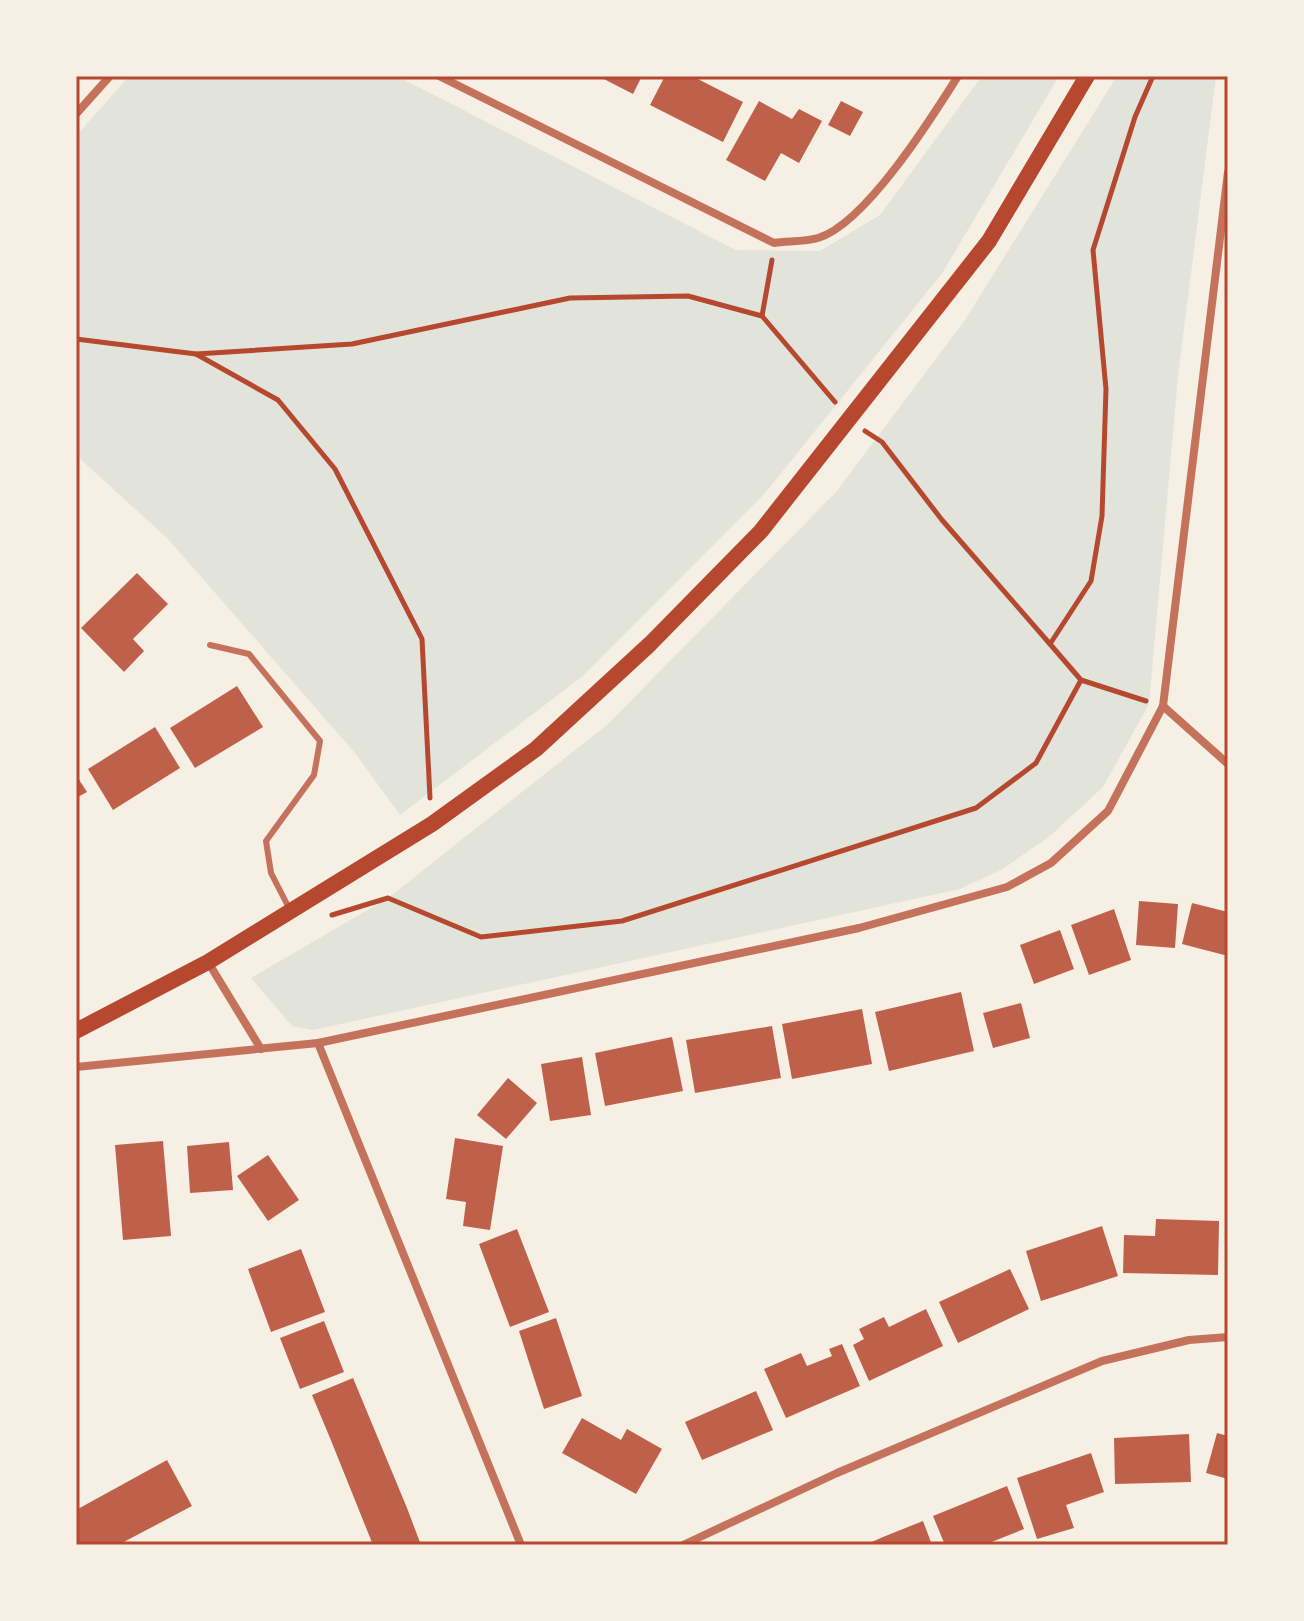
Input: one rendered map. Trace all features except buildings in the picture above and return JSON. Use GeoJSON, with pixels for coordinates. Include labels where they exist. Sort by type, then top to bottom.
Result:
{"type":"FeatureCollection","features":[{"type":"Feature","properties":{"kind":"main road"},"geometry":{"type":"LineString","coordinates":[[76,1031],[208,962],[432,824],[536,749],[650,644],[761,531],[989,241],[1087,76]]}},
{"type":"Feature","properties":{"kind":"street"},"geometry":{"type":"LineString","coordinates":[[76,114],[110,76]]}},
{"type":"Feature","properties":{"kind":"street"},"geometry":{"type":"LineString","coordinates":[[439,76],[774,243],[818,238],[850,221],[922,134],[958,76]]}},
{"type":"Feature","properties":{"kind":"street"},"geometry":{"type":"LineString","coordinates":[[76,1067],[318,1043],[859,928],[1007,887],[1051,863],[1108,811],[1163,706],[1228,172]]}},
{"type":"Feature","properties":{"kind":"street"},"geometry":{"type":"LineString","coordinates":[[1163,706],[1228,764]]}},
{"type":"Feature","properties":{"kind":"street"},"geometry":{"type":"LineString","coordinates":[[208,962],[261,1049]]}},
{"type":"Feature","properties":{"kind":"street"},"geometry":{"type":"LineString","coordinates":[[318,1043],[521,1545]]}},
{"type":"Feature","properties":{"kind":"street"},"geometry":{"type":"LineString","coordinates":[[683,1545],[837,1473],[1102,1361],[1189,1340],[1228,1337]]}},
{"type":"Feature","properties":{"kind":"lane"},"geometry":{"type":"LineString","coordinates":[[210,645],[249,654],[320,741],[314,775],[266,841],[271,873],[291,911]]}},
{"type":"Feature","properties":{"kind":"path"},"geometry":{"type":"LineString","coordinates":[[1050,644],[1091,581],[1102,516],[1106,389],[1093,250],[1135,117],[1153,76]]}},
{"type":"Feature","properties":{"kind":"path"},"geometry":{"type":"LineString","coordinates":[[762,316],[774,243]]}},
{"type":"Feature","properties":{"kind":"path"},"geometry":{"type":"LineString","coordinates":[[76,339],[196,354],[352,344],[570,298],[688,296],[762,316],[850,420],[882,442],[942,520],[1081,680],[1163,706]]}},
{"type":"Feature","properties":{"kind":"path"},"geometry":{"type":"LineString","coordinates":[[196,354],[278,400],[335,469],[422,639],[432,824]]}},
{"type":"Feature","properties":{"kind":"path"},"geometry":{"type":"LineString","coordinates":[[329,916],[388,898],[481,937],[622,921],[976,808],[1036,763],[1081,680]]}},
{"type":"Feature","properties":{"kind":"shaded area"},"geometry":{"type":"Polygon","coordinates":[[[129,76],[397,76],[736,250],[820,251],[880,215],[982,76],[1059,76],[943,272],[766,492],[583,676],[400,815],[355,753],[168,539],[76,455],[76,136],[129,76]]]}},
{"type":"Feature","properties":{"kind":"shaded area"},"geometry":{"type":"Polygon","coordinates":[[[1117,76],[1216,76],[1178,376],[1149,704],[1103,787],[1050,836],[1003,869],[960,889],[313,1030],[292,1026],[251,978],[388,898],[608,724],[836,492],[965,320],[1117,76]]]}}]}
